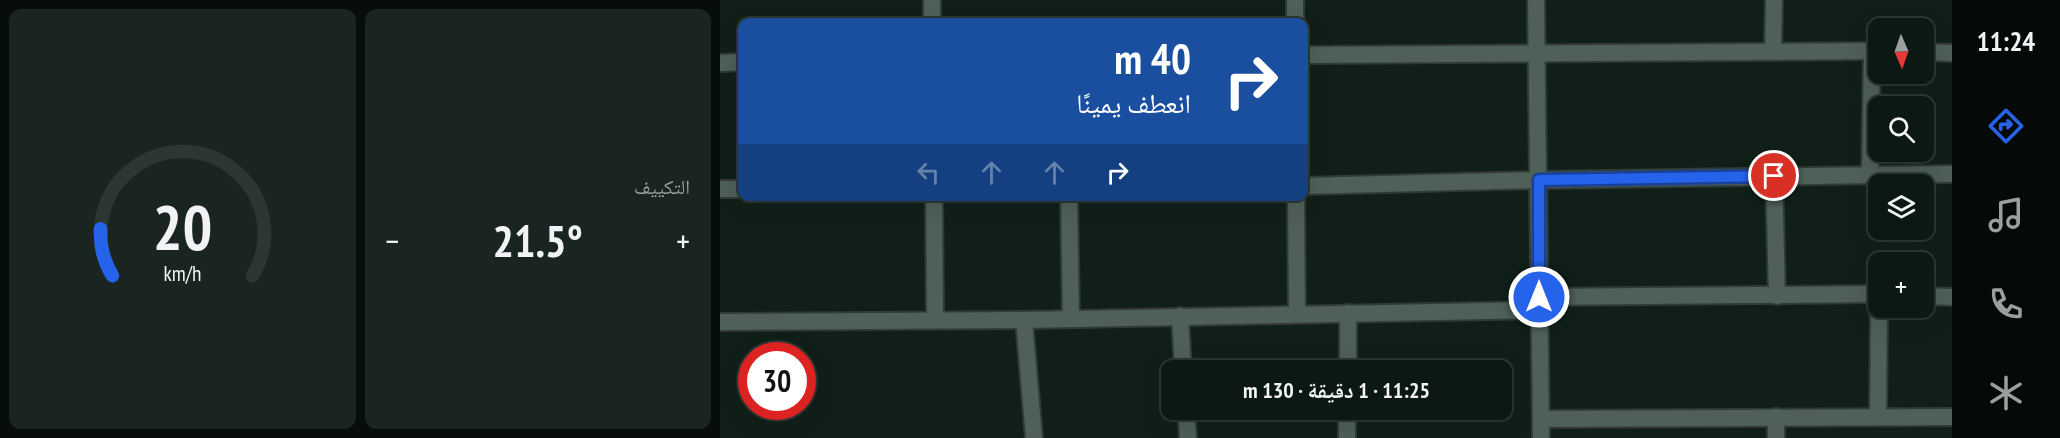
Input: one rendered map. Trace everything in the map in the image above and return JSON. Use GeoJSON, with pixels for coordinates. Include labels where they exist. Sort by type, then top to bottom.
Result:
{"type":"FeatureCollection","features":[{"type":"Feature","properties":{"kind":"street"},"geometry":{"type":"LineString","coordinates":[[932,0],[932,18]]}},
{"type":"Feature","properties":{"kind":"street"},"geometry":{"type":"LineString","coordinates":[[1295,0],[1295,18]]}},
{"type":"Feature","properties":{"kind":"street"},"geometry":{"type":"LineString","coordinates":[[1536,0],[1539,54],[1541,438]]}},
{"type":"Feature","properties":{"kind":"street"},"geometry":{"type":"LineString","coordinates":[[1773,51],[1774,0]]}},
{"type":"Feature","properties":{"kind":"street"},"geometry":{"type":"LineString","coordinates":[[1308,56],[1868,51]]}},
{"type":"Feature","properties":{"kind":"street"},"geometry":{"type":"LineString","coordinates":[[1934,52],[1952,53]]}},
{"type":"Feature","properties":{"kind":"street"},"geometry":{"type":"LineString","coordinates":[[720,63],[738,62]]}},
{"type":"Feature","properties":{"kind":"street"},"geometry":{"type":"LineString","coordinates":[[1870,174],[1874,84]]}},
{"type":"Feature","properties":{"kind":"street"},"geometry":{"type":"LineString","coordinates":[[1308,186],[1868,174]]}},
{"type":"Feature","properties":{"kind":"street"},"geometry":{"type":"LineString","coordinates":[[1934,174],[1952,174]]}},
{"type":"Feature","properties":{"kind":"street"},"geometry":{"type":"LineString","coordinates":[[1774,176],[1777,296]]}},
{"type":"Feature","properties":{"kind":"street"},"geometry":{"type":"LineString","coordinates":[[720,189],[738,189]]}},
{"type":"Feature","properties":{"kind":"street"},"geometry":{"type":"LineString","coordinates":[[934,201],[935,320]]}},
{"type":"Feature","properties":{"kind":"street"},"geometry":{"type":"LineString","coordinates":[[1069,201],[1071,319]]}},
{"type":"Feature","properties":{"kind":"street"},"geometry":{"type":"LineString","coordinates":[[1296,201],[1297,313]]}},
{"type":"Feature","properties":{"kind":"street"},"geometry":{"type":"LineString","coordinates":[[720,321],[1023,320],[1348,313],[1539,303],[1868,294]]}},
{"type":"Feature","properties":{"kind":"street"},"geometry":{"type":"LineString","coordinates":[[1934,296],[1952,297]]}},
{"type":"Feature","properties":{"kind":"street"},"geometry":{"type":"LineString","coordinates":[[1348,313],[1348,360]]}},
{"type":"Feature","properties":{"kind":"street"},"geometry":{"type":"LineString","coordinates":[[1180,316],[1182,360]]}},
{"type":"Feature","properties":{"kind":"street"},"geometry":{"type":"LineString","coordinates":[[1878,417],[1879,318]]}},
{"type":"Feature","properties":{"kind":"street"},"geometry":{"type":"LineString","coordinates":[[1023,320],[1034,438]]}},
{"type":"Feature","properties":{"kind":"street"},"geometry":{"type":"LineString","coordinates":[[1776,417],[1776,438]]}},
{"type":"Feature","properties":{"kind":"street"},"geometry":{"type":"LineString","coordinates":[[1541,419],[1952,417]]}},
{"type":"Feature","properties":{"kind":"street"},"geometry":{"type":"LineString","coordinates":[[1187,420],[1188,438]]}},
{"type":"Feature","properties":{"kind":"street"},"geometry":{"type":"LineString","coordinates":[[1347,420],[1347,438]]}},
{"type":"Feature","properties":{"kind":"route"},"geometry":{"type":"LineString","coordinates":[[1539,297],[1539,180],[1774,176]]}}]}
